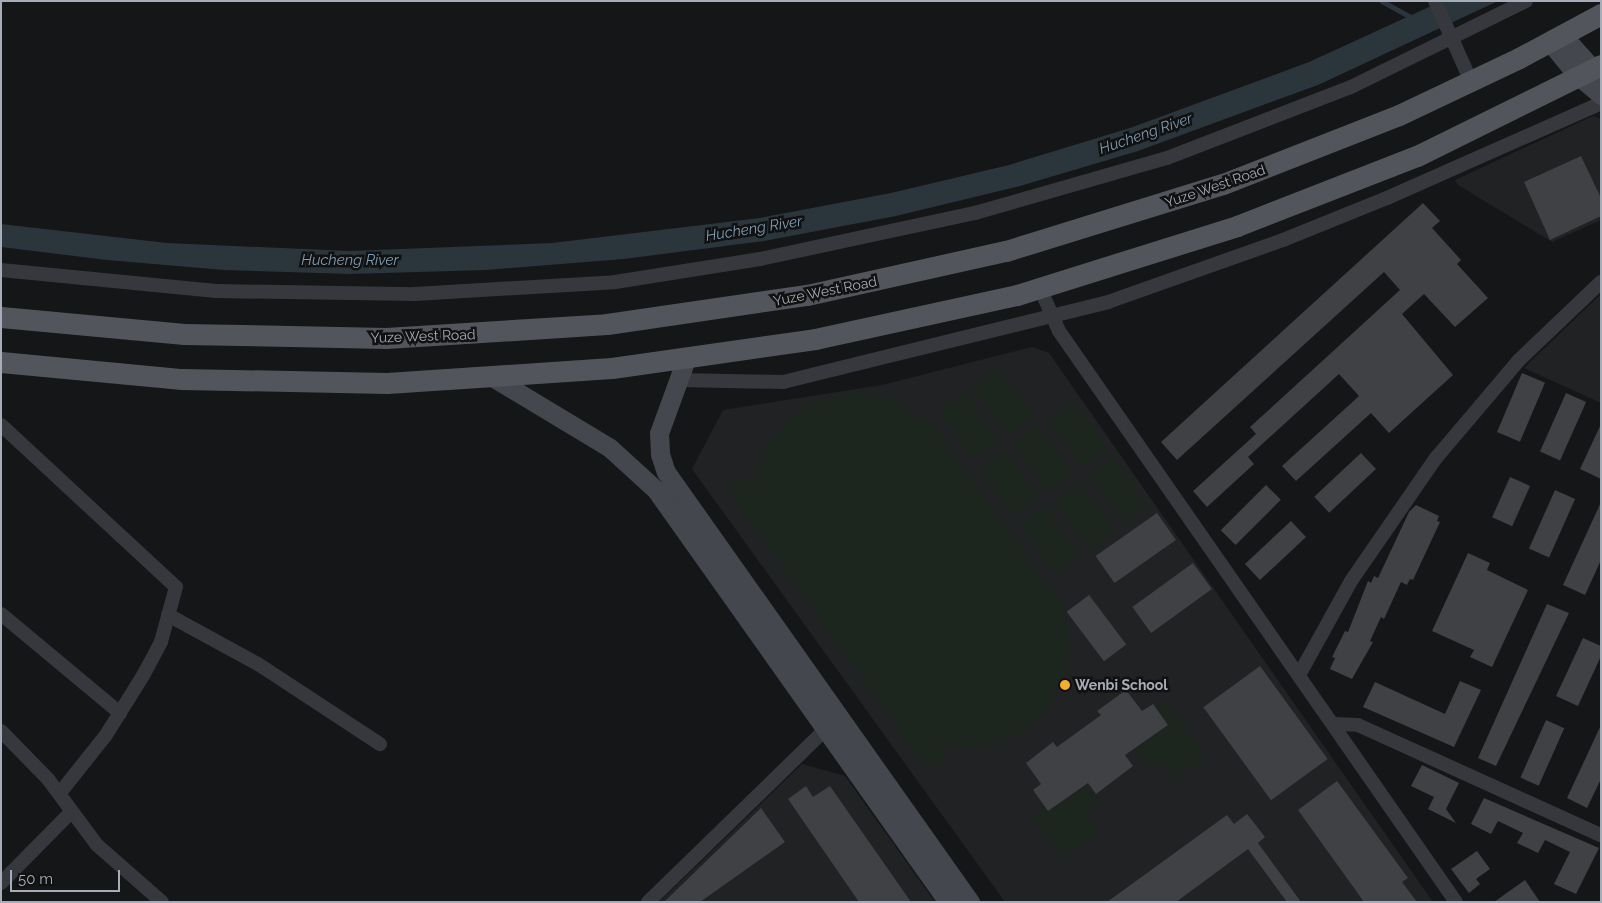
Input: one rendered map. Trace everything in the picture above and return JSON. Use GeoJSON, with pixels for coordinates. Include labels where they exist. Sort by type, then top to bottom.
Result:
{"type":"FeatureCollection","features":[{"type":"Feature","properties":{"kind":"main road","name":"Yuze West Road"},"geometry":{"type":"LineString","coordinates":[[1,317],[184,334],[386,338],[533,331],[744,306],[932,270],[1078,231],[1282,163],[1472,81],[1601,14]]}},
{"type":"Feature","properties":{"kind":"main road"},"geometry":{"type":"LineString","coordinates":[[1,362],[117,374],[247,382],[387,383],[494,378],[686,359],[870,329],[1040,288],[1164,251],[1358,181],[1475,129],[1593,72]]}},
{"type":"Feature","properties":{"kind":"street"},"geometry":{"type":"LineString","coordinates":[[1435,1],[1472,81]]}},
{"type":"Feature","properties":{"kind":"street"},"geometry":{"type":"LineString","coordinates":[[1,270],[151,287],[349,295],[548,288],[688,271],[904,230],[1116,174],[1292,112],[1526,1]]}},
{"type":"Feature","properties":{"kind":"street"},"geometry":{"type":"LineString","coordinates":[[1556,38],[1593,72],[1601,96]]}},
{"type":"Feature","properties":{"kind":"street"},"geometry":{"type":"LineString","coordinates":[[678,380],[783,382],[1108,302],[1282,240],[1387,198],[1601,103]]}},
{"type":"Feature","properties":{"kind":"street"},"geometry":{"type":"LineString","coordinates":[[1299,676],[1356,574],[1436,458],[1514,366],[1601,282]]}},
{"type":"Feature","properties":{"kind":"street"},"geometry":{"type":"LineString","coordinates":[[1040,288],[1051,316],[1456,902]]}},
{"type":"Feature","properties":{"kind":"street"},"geometry":{"type":"LineString","coordinates":[[686,359],[660,433],[660,454],[666,472],[970,902]]}},
{"type":"Feature","properties":{"kind":"street"},"geometry":{"type":"LineString","coordinates":[[494,378],[610,448],[638,471],[656,490],[948,902]]}},
{"type":"Feature","properties":{"kind":"street"},"geometry":{"type":"LineString","coordinates":[[1,425],[176,587],[161,642],[120,713],[59,794]]}},
{"type":"Feature","properties":{"kind":"street"},"geometry":{"type":"LineString","coordinates":[[1,614],[120,713]]}},
{"type":"Feature","properties":{"kind":"street"},"geometry":{"type":"LineString","coordinates":[[168,615],[258,664],[380,744]]}},
{"type":"Feature","properties":{"kind":"street"},"geometry":{"type":"LineString","coordinates":[[1333,724],[1358,725],[1601,835]]}},
{"type":"Feature","properties":{"kind":"street"},"geometry":{"type":"LineString","coordinates":[[648,902],[826,729]]}},
{"type":"Feature","properties":{"kind":"street"},"geometry":{"type":"LineString","coordinates":[[1,731],[59,794],[97,844],[162,902]]}},
{"type":"Feature","properties":{"kind":"street"},"geometry":{"type":"LineString","coordinates":[[1,883],[71,812]]}},
{"type":"Feature","properties":{"kind":"shaded area"},"geometry":{"type":"Polygon","coordinates":[[[1593,116],[1601,119],[1601,220],[1552,242],[1458,185],[1455,180],[1593,116]]]}},
{"type":"Feature","properties":{"kind":"shaded area"},"geometry":{"type":"Polygon","coordinates":[[[1601,294],[1601,403],[1524,368],[1601,294]]]}},
{"type":"Feature","properties":{"kind":"shaded area","name":"Wenbi School"},"geometry":{"type":"Polygon","coordinates":[[[1032,347],[1049,353],[1433,902],[1005,902],[692,469],[723,410],[882,385],[1032,347]]]}},
{"type":"Feature","properties":{"kind":"shaded area"},"geometry":{"type":"Polygon","coordinates":[[[998,367],[1033,416],[1007,434],[972,386],[998,367]]]}},
{"type":"Feature","properties":{"kind":"shaded area"},"geometry":{"type":"Polygon","coordinates":[[[863,391],[894,399],[935,428],[1060,602],[1068,629],[1069,657],[1062,684],[1039,718],[1017,735],[992,745],[964,748],[938,744],[947,758],[928,771],[726,488],[746,475],[754,485],[766,446],[792,415],[833,395],[863,391]]]}},
{"type":"Feature","properties":{"kind":"shaded area"},"geometry":{"type":"Polygon","coordinates":[[[964,392],[999,441],[973,459],[938,411],[964,392]]]}},
{"type":"Feature","properties":{"kind":"shaded area"},"geometry":{"type":"Polygon","coordinates":[[[1073,401],[1108,450],[1082,468],[1047,420],[1073,401]]]}},
{"type":"Feature","properties":{"kind":"shaded area"},"geometry":{"type":"Polygon","coordinates":[[[1038,425],[1073,474],[1048,492],[1013,443],[1038,425]]]}},
{"type":"Feature","properties":{"kind":"shaded area"},"geometry":{"type":"Polygon","coordinates":[[[1004,449],[1039,498],[1013,516],[978,468],[1004,449]]]}},
{"type":"Feature","properties":{"kind":"shaded area"},"geometry":{"type":"Polygon","coordinates":[[[1114,457],[1149,506],[1124,524],[1089,475],[1114,457]]]}},
{"type":"Feature","properties":{"kind":"shaded area"},"geometry":{"type":"Polygon","coordinates":[[[1080,481],[1115,531],[1089,549],[1054,499],[1080,481]]]}},
{"type":"Feature","properties":{"kind":"shaded area"},"geometry":{"type":"Polygon","coordinates":[[[1045,506],[1081,555],[1056,574],[1020,524],[1045,506]]]}},
{"type":"Feature","properties":{"kind":"shaded area"},"geometry":{"type":"Polygon","coordinates":[[[1165,701],[1203,753],[1203,759],[1175,778],[1171,778],[1159,762],[1149,769],[1135,749],[1168,725],[1156,708],[1165,701]]]}},
{"type":"Feature","properties":{"kind":"shaded area"},"geometry":{"type":"Polygon","coordinates":[[[802,764],[845,776],[935,902],[659,902],[802,764]]]}},
{"type":"Feature","properties":{"kind":"shaded area"},"geometry":{"type":"Polygon","coordinates":[[[1086,784],[1100,803],[1085,814],[1097,832],[1062,858],[1032,817],[1045,807],[1049,811],[1086,784]]]}},
{"type":"Feature","properties":{"kind":"water","name":"Hucheng River"},"geometry":{"type":"Polygon","coordinates":[[[1442,1],[1498,1],[1318,85],[1138,151],[1020,186],[896,216],[764,241],[624,259],[486,270],[350,274],[224,270],[107,260],[1,247],[1,224],[167,243],[350,251],[552,243],[760,218],[891,193],[1009,165],[1130,128],[1309,62],[1442,1]]]}},
{"type":"Feature","properties":{"kind":"building"},"geometry":{"type":"Polygon","coordinates":[[[1581,156],[1601,198],[1601,216],[1550,240],[1524,182],[1581,156]]]}},
{"type":"Feature","properties":{"kind":"building"},"geometry":{"type":"Polygon","coordinates":[[[1423,203],[1440,221],[1432,228],[1461,260],[1457,264],[1488,298],[1455,327],[1424,294],[1402,314],[1453,375],[1389,433],[1371,413],[1296,481],[1282,466],[1359,396],[1339,374],[1248,457],[1254,464],[1207,507],[1193,491],[1256,434],[1250,427],[1400,290],[1384,272],[1177,460],[1161,442],[1423,203]]]}},
{"type":"Feature","properties":{"kind":"building"},"geometry":{"type":"Polygon","coordinates":[[[1522,373],[1545,383],[1520,442],[1497,432],[1522,373]]]}},
{"type":"Feature","properties":{"kind":"building"},"geometry":{"type":"Polygon","coordinates":[[[1566,393],[1586,402],[1560,460],[1540,451],[1566,393]]]}},
{"type":"Feature","properties":{"kind":"building"},"geometry":{"type":"Polygon","coordinates":[[[1601,424],[1601,479],[1580,469],[1601,424]]]}},
{"type":"Feature","properties":{"kind":"building"},"geometry":{"type":"Polygon","coordinates":[[[1361,453],[1376,469],[1329,513],[1314,497],[1361,453]]]}},
{"type":"Feature","properties":{"kind":"building"},"geometry":{"type":"Polygon","coordinates":[[[1510,477],[1530,486],[1512,526],[1492,517],[1510,477]]]}},
{"type":"Feature","properties":{"kind":"building"},"geometry":{"type":"Polygon","coordinates":[[[1266,485],[1281,500],[1236,545],[1221,530],[1266,485]]]}},
{"type":"Feature","properties":{"kind":"building"},"geometry":{"type":"Polygon","coordinates":[[[1555,490],[1575,499],[1549,557],[1529,548],[1555,490]]]}},
{"type":"Feature","properties":{"kind":"building"},"geometry":{"type":"Polygon","coordinates":[[[1601,502],[1601,560],[1585,595],[1563,585],[1601,502]]]}},
{"type":"Feature","properties":{"kind":"building"},"geometry":{"type":"Polygon","coordinates":[[[1416,505],[1439,516],[1437,521],[1440,522],[1413,580],[1410,579],[1407,585],[1401,582],[1384,619],[1381,617],[1370,641],[1373,642],[1352,679],[1330,669],[1335,658],[1332,657],[1345,631],[1348,632],[1368,581],[1371,583],[1374,576],[1378,578],[1409,512],[1416,505]]]}},
{"type":"Feature","properties":{"kind":"building"},"geometry":{"type":"Polygon","coordinates":[[[1157,513],[1176,540],[1114,583],[1096,556],[1157,513]]]}},
{"type":"Feature","properties":{"kind":"building"},"geometry":{"type":"Polygon","coordinates":[[[1291,521],[1306,537],[1260,580],[1245,564],[1291,521]]]}},
{"type":"Feature","properties":{"kind":"building"},"geometry":{"type":"Polygon","coordinates":[[[1468,553],[1490,563],[1487,570],[1528,590],[1492,667],[1470,657],[1474,650],[1432,631],[1468,553]]]}},
{"type":"Feature","properties":{"kind":"building"},"geometry":{"type":"Polygon","coordinates":[[[1193,563],[1212,589],[1151,633],[1132,607],[1193,563]]]}},
{"type":"Feature","properties":{"kind":"building"},"geometry":{"type":"Polygon","coordinates":[[[1089,595],[1126,645],[1104,661],[1067,612],[1089,595]]]}},
{"type":"Feature","properties":{"kind":"building"},"geometry":{"type":"Polygon","coordinates":[[[1547,604],[1569,613],[1496,766],[1478,758],[1547,604]]]}},
{"type":"Feature","properties":{"kind":"building"},"geometry":{"type":"Polygon","coordinates":[[[1583,638],[1601,646],[1601,656],[1578,706],[1556,696],[1583,638]]]}},
{"type":"Feature","properties":{"kind":"building"},"geometry":{"type":"Polygon","coordinates":[[[1260,666],[1328,759],[1271,800],[1203,707],[1260,666]]]}},
{"type":"Feature","properties":{"kind":"building"},"geometry":{"type":"Polygon","coordinates":[[[1460,681],[1481,690],[1454,747],[1363,707],[1375,682],[1445,714],[1460,681]]]}},
{"type":"Feature","properties":{"kind":"building"},"geometry":{"type":"Polygon","coordinates":[[[1126,690],[1142,711],[1153,704],[1168,725],[1125,755],[1133,766],[1096,794],[1088,783],[1048,811],[1033,790],[1041,784],[1026,763],[1053,742],[1057,747],[1101,715],[1097,711],[1126,690]]]}},
{"type":"Feature","properties":{"kind":"building"},"geometry":{"type":"Polygon","coordinates":[[[1546,720],[1564,728],[1539,786],[1520,778],[1546,720]]]}},
{"type":"Feature","properties":{"kind":"building"},"geometry":{"type":"Polygon","coordinates":[[[1601,725],[1601,779],[1587,808],[1567,798],[1601,725]]]}},
{"type":"Feature","properties":{"kind":"building"},"geometry":{"type":"Polygon","coordinates":[[[1422,765],[1459,783],[1446,809],[1456,823],[1428,809],[1434,797],[1411,786],[1422,765]]]}},
{"type":"Feature","properties":{"kind":"building"},"geometry":{"type":"Polygon","coordinates":[[[1337,781],[1408,878],[1402,882],[1417,902],[1364,902],[1298,810],[1337,781]]]}},
{"type":"Feature","properties":{"kind":"building"},"geometry":{"type":"Polygon","coordinates":[[[806,786],[813,797],[830,786],[911,902],[859,902],[788,799],[806,786]]]}},
{"type":"Feature","properties":{"kind":"building"},"geometry":{"type":"Polygon","coordinates":[[[1484,798],[1599,848],[1576,894],[1554,884],[1570,852],[1545,840],[1538,853],[1517,843],[1523,833],[1498,821],[1491,834],[1471,824],[1484,798]]]}},
{"type":"Feature","properties":{"kind":"building"},"geometry":{"type":"Polygon","coordinates":[[[761,808],[785,842],[700,902],[664,902],[761,808]]]}},
{"type":"Feature","properties":{"kind":"building"},"geometry":{"type":"Polygon","coordinates":[[[1247,814],[1265,837],[1258,843],[1301,902],[1287,902],[1248,849],[1176,902],[1107,902],[1227,815],[1234,824],[1247,814]]]}},
{"type":"Feature","properties":{"kind":"building"},"geometry":{"type":"Polygon","coordinates":[[[1477,851],[1490,869],[1476,879],[1480,884],[1469,893],[1451,869],[1477,851]]]}},
{"type":"Feature","properties":{"kind":"building"},"geometry":{"type":"Polygon","coordinates":[[[1525,880],[1540,902],[1494,902],[1525,880]]]}},
{"type":"Feature","properties":{"kind":"waterway"},"geometry":{"type":"LineString","coordinates":[[1382,1],[1413,18]]}},
{"type":"Feature","properties":{"kind":"place","name":"Wenbi School"},"geometry":{"type":"Point","coordinates":[1065,685]}}]}
